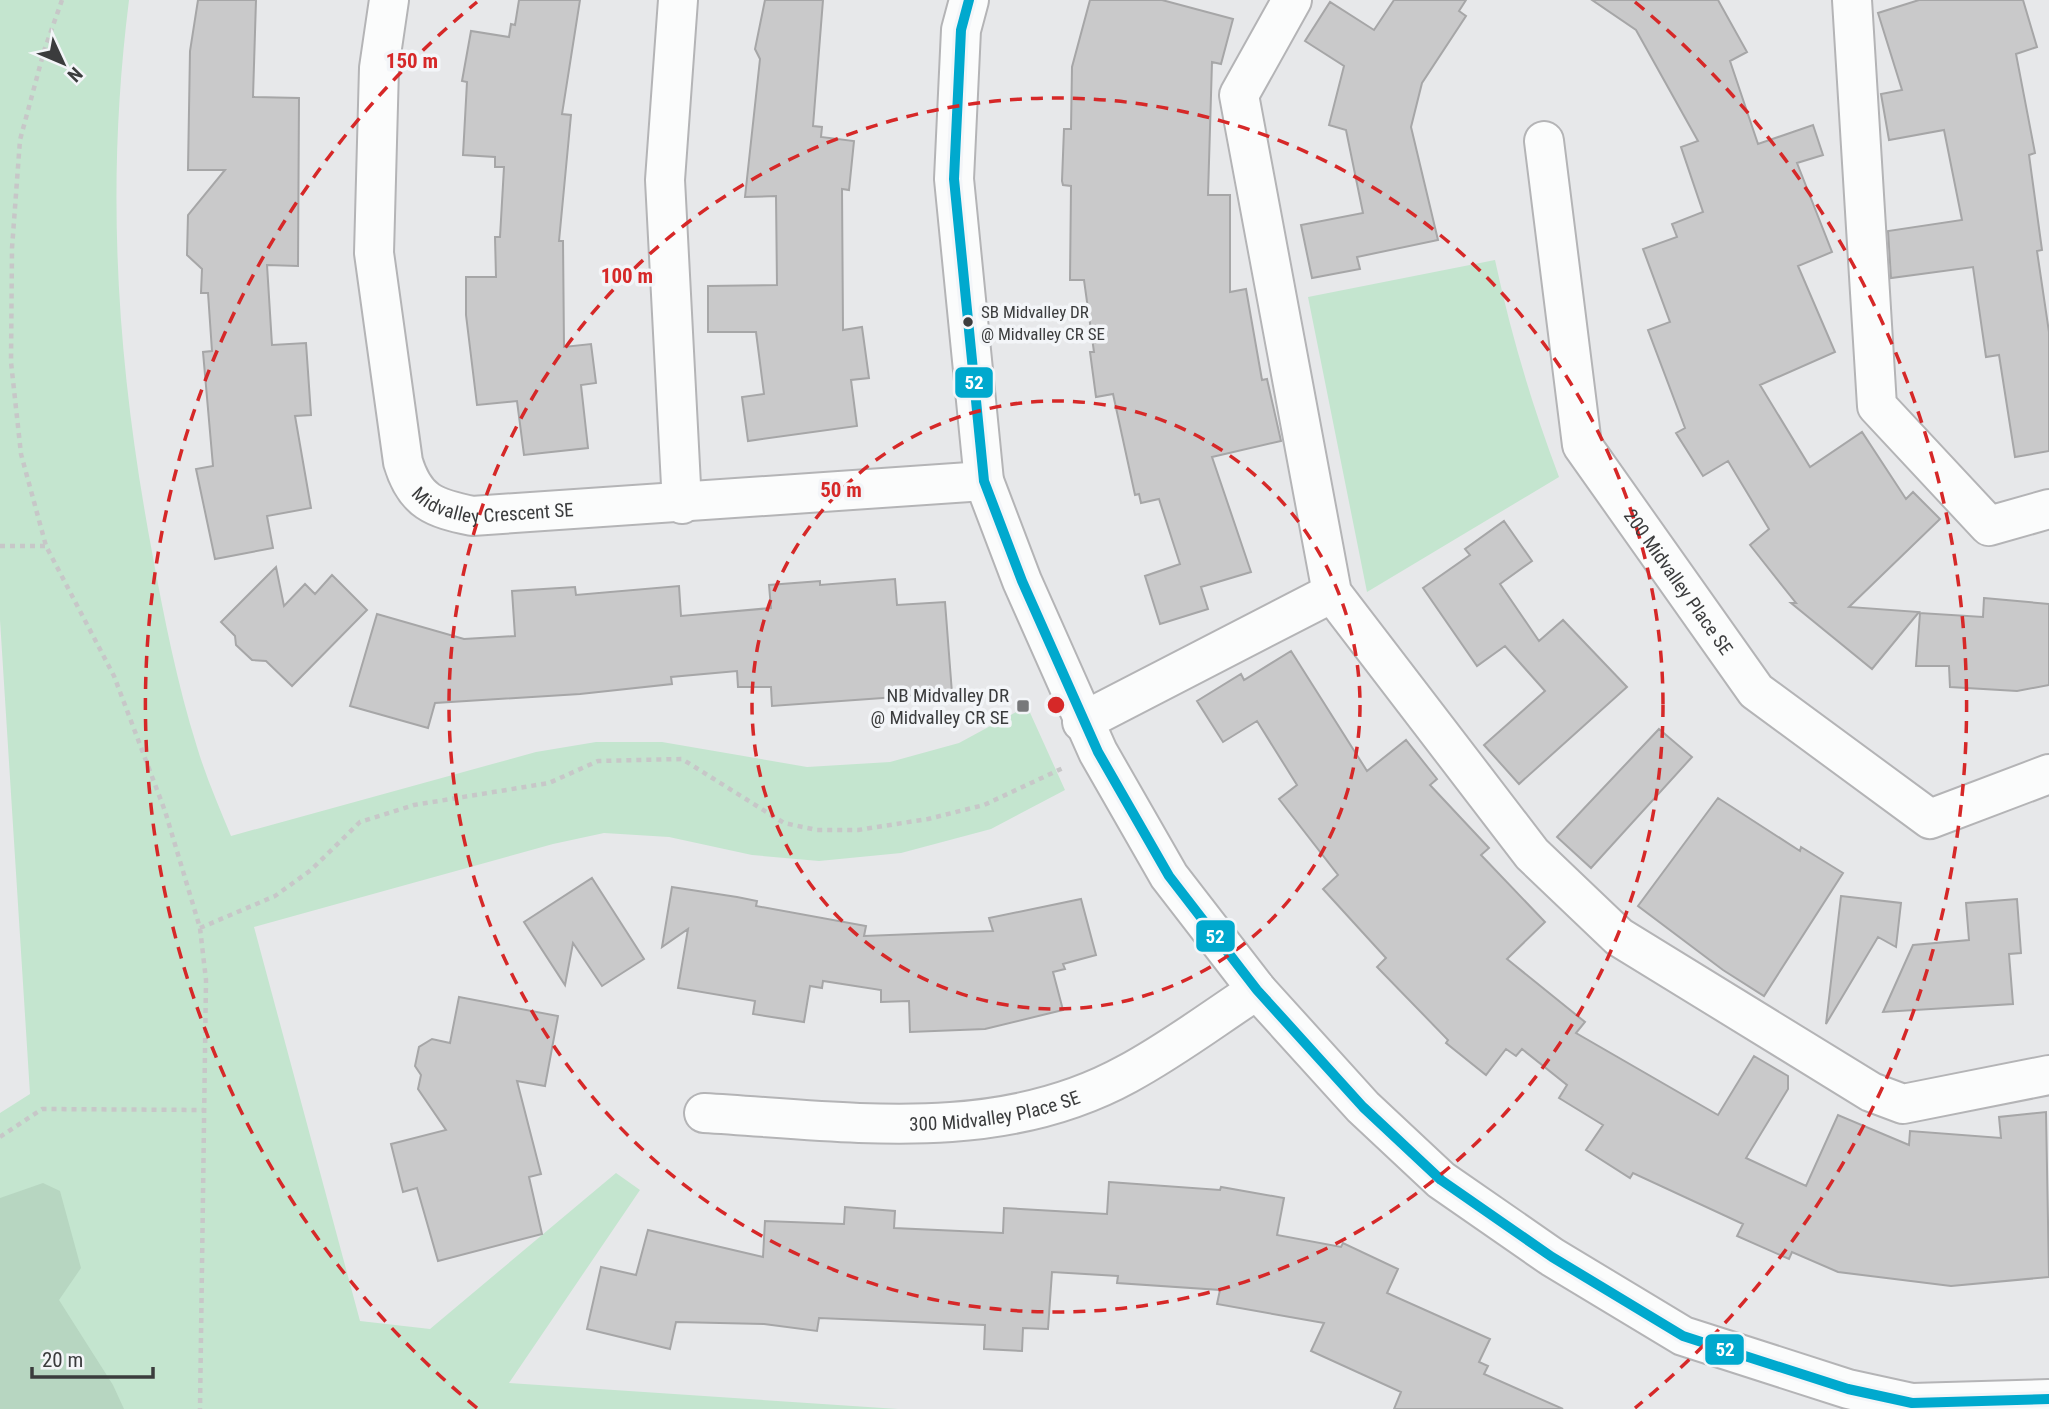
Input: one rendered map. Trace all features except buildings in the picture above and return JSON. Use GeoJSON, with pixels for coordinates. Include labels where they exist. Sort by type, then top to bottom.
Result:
{"type":"FeatureCollection","features":[{"type":"Feature","properties":{"kind":"street","name":"Midvalley Crescent SE"},"geometry":{"type":"LineString","coordinates":[[389,0],[379,68],[374,253],[403,463],[411,487],[422,498],[444,510],[472,516],[682,504],[984,481]]}},
{"type":"Feature","properties":{"kind":"street"},"geometry":{"type":"LineString","coordinates":[[678,0],[665,180],[682,504]]}},
{"type":"Feature","properties":{"kind":"street"},"geometry":{"type":"LineString","coordinates":[[969,0],[961,30],[954,179],[984,481],[1022,581],[1090,737],[1169,876],[1257,990],[1363,1107],[1440,1180],[1542,1250],[1683,1336],[1848,1389],[1912,1403],[2049,1399]]}},
{"type":"Feature","properties":{"kind":"street"},"geometry":{"type":"LineString","coordinates":[[1292,0],[1239,95],[1332,593],[1532,855],[1619,937],[1871,1092],[1903,1104],[2049,1075]]}},
{"type":"Feature","properties":{"kind":"street"},"geometry":{"type":"LineString","coordinates":[[1852,0],[1877,406],[1989,526],[2049,509]]}},
{"type":"Feature","properties":{"kind":"street","name":"200 Midvalley Place SE"},"geometry":{"type":"LineString","coordinates":[[1544,141],[1582,445],[1756,691],[1930,818],[2049,774]]}},
{"type":"Feature","properties":{"kind":"street"},"geometry":{"type":"LineString","coordinates":[[1090,737],[1332,593]]}},
{"type":"Feature","properties":{"kind":"street","name":"300 Midvalley Place SE"},"geometry":{"type":"LineString","coordinates":[[704,1113],[916,1125],[998,1119],[1060,1103],[1127,1075],[1257,990]]}},
{"type":"Feature","properties":{"kind":"path"},"geometry":{"type":"LineString","coordinates":[[62,0],[44,51],[20,140],[12,248],[11,362],[22,454],[46,546],[114,676],[165,811],[200,928],[206,980],[200,1409]]}},
{"type":"Feature","properties":{"kind":"path"},"geometry":{"type":"LineString","coordinates":[[0,545],[46,546]]}},
{"type":"Feature","properties":{"kind":"path"},"geometry":{"type":"LineString","coordinates":[[200,928],[275,896],[311,870],[360,821],[414,805],[549,783],[598,761],[682,759],[784,823],[817,830],[858,830],[928,819],[985,805],[1090,737]]}},
{"type":"Feature","properties":{"kind":"path"},"geometry":{"type":"LineString","coordinates":[[0,1137],[42,1109],[204,1110]]}},
{"type":"Feature","properties":{"kind":"green space"},"geometry":{"type":"Polygon","coordinates":[[[0,0],[129,0],[118,140],[117,209],[118,277],[130,413],[152,552],[177,674],[201,758],[231,836],[536,752],[596,742],[662,742],[807,767],[890,762],[959,743],[1027,706],[1065,790],[991,829],[901,853],[819,861],[752,855],[669,837],[604,833],[553,844],[254,927],[360,1321],[430,1329],[616,1173],[640,1190],[509,1383],[898,1409],[0,1409],[0,1113],[30,1094],[0,620],[0,0]]]}},
{"type":"Feature","properties":{"kind":"green space"},"geometry":{"type":"Polygon","coordinates":[[[1495,260],[1523,370],[1559,477],[1367,592],[1308,297],[1495,260]]]}},
{"type":"Feature","properties":{"kind":"green space"},"geometry":{"type":"Polygon","coordinates":[[[43,1183],[60,1191],[81,1268],[59,1300],[113,1385],[124,1409],[0,1409],[0,1198],[43,1183]]]}},
{"type":"Feature","properties":{"kind":"transit line","name":"52"},"geometry":{"type":"LineString","coordinates":[[969,0],[961,30],[954,179],[984,481],[1022,581],[1098,752],[1169,876],[1257,990],[1363,1107],[1441,1180],[1552,1257],[1683,1336],[1848,1389],[1912,1403],[2049,1399]]}},
{"type":"Feature","properties":{"kind":"place","name":"SB Midvalley DR @ Midvalley CR SE"},"geometry":{"type":"Point","coordinates":[968,322]}},
{"type":"Feature","properties":{"kind":"place","name":"NB Midvalley DR @ Midvalley CR SE"},"geometry":{"type":"Point","coordinates":[1023,706]}}]}
